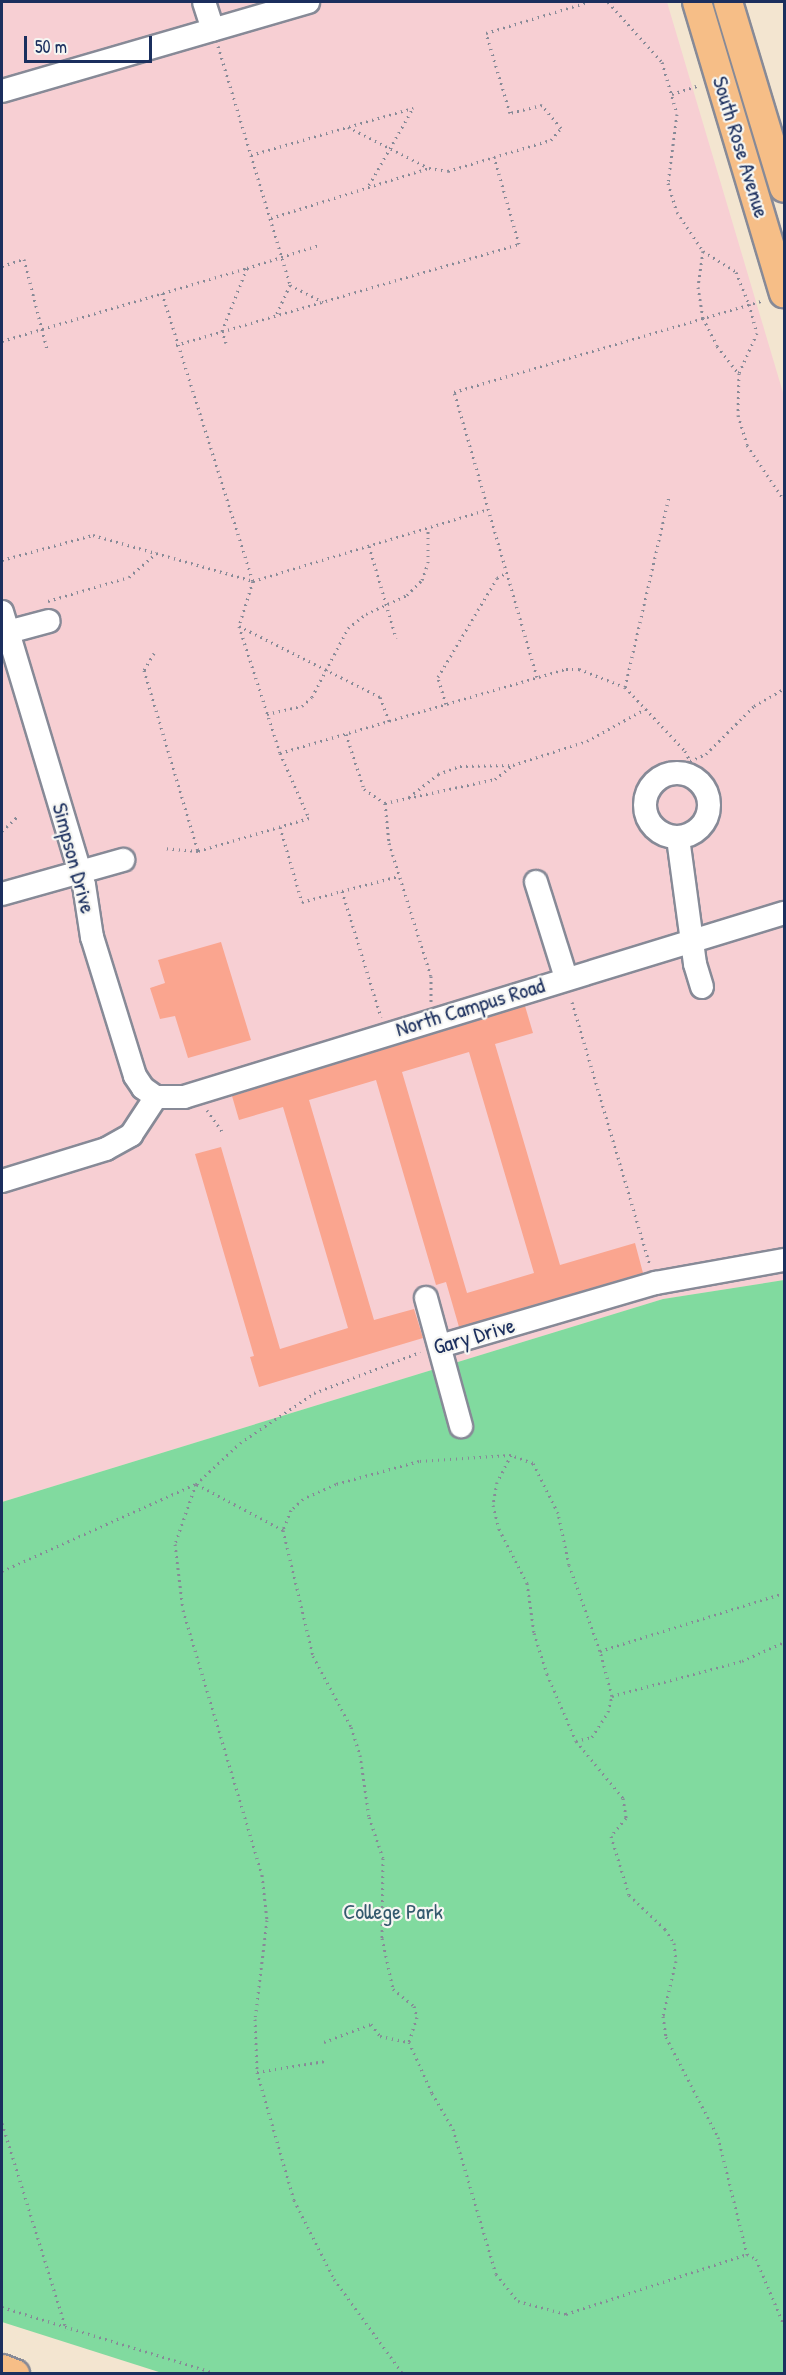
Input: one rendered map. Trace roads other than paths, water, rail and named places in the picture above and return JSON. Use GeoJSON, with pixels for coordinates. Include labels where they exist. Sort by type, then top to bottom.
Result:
{"type":"FeatureCollection","features":[{"type":"Feature","properties":{"kind":"main road","name":"South Rose Avenue"},"geometry":{"type":"LineString","coordinates":[[697,2],[776,235],[773,297]]}},
{"type":"Feature","properties":{"kind":"main road"},"geometry":{"type":"LineString","coordinates":[[719,2],[737,31]]}},
{"type":"Feature","properties":{"kind":"main road","name":"South Rose Avenue"},"geometry":{"type":"LineString","coordinates":[[728,2],[784,188]]}},
{"type":"Feature","properties":{"kind":"main road"},"geometry":{"type":"LineString","coordinates":[[2,2369],[15,2373]]}},
{"type":"Feature","properties":{"kind":"street"},"geometry":{"type":"LineString","coordinates":[[204,2],[213,30]]}},
{"type":"Feature","properties":{"kind":"street"},"geometry":{"type":"LineString","coordinates":[[2,91],[308,2]]}},
{"type":"Feature","properties":{"kind":"street"},"geometry":{"type":"LineString","coordinates":[[5,622],[45,612]]}},
{"type":"Feature","properties":{"kind":"street","name":"Simpson Drive"},"geometry":{"type":"LineString","coordinates":[[5,622],[79,870],[92,937],[135,1076],[143,1088],[156,1096]]}},
{"type":"Feature","properties":{"kind":"street"},"geometry":{"type":"LineString","coordinates":[[685,767],[700,782],[709,801],[705,822],[689,835],[678,838],[668,837],[650,824],[644,804],[652,784],[685,767]]}},
{"type":"Feature","properties":{"kind":"street"},"geometry":{"type":"LineString","coordinates":[[678,838],[702,987]]}},
{"type":"Feature","properties":{"kind":"street"},"geometry":{"type":"LineString","coordinates":[[2,894],[79,870],[123,860]]}},
{"type":"Feature","properties":{"kind":"street"},"geometry":{"type":"LineString","coordinates":[[536,882],[566,978]]}},
{"type":"Feature","properties":{"kind":"street","name":"North Campus Road"},"geometry":{"type":"LineString","coordinates":[[156,1096],[184,1097],[784,913]]}},
{"type":"Feature","properties":{"kind":"street"},"geometry":{"type":"LineString","coordinates":[[2,1181],[106,1149],[131,1135],[156,1096]]}},
{"type":"Feature","properties":{"kind":"street","name":"Gary Drive"},"geometry":{"type":"LineString","coordinates":[[440,1346],[656,1282],[784,1260]]}},
{"type":"Feature","properties":{"kind":"street"},"geometry":{"type":"LineString","coordinates":[[426,1298],[461,1426]]}},
{"type":"Feature","properties":{"kind":"park label","name":"College Park"},"geometry":{"type":"Point","coordinates":[393,1912]}}]}
